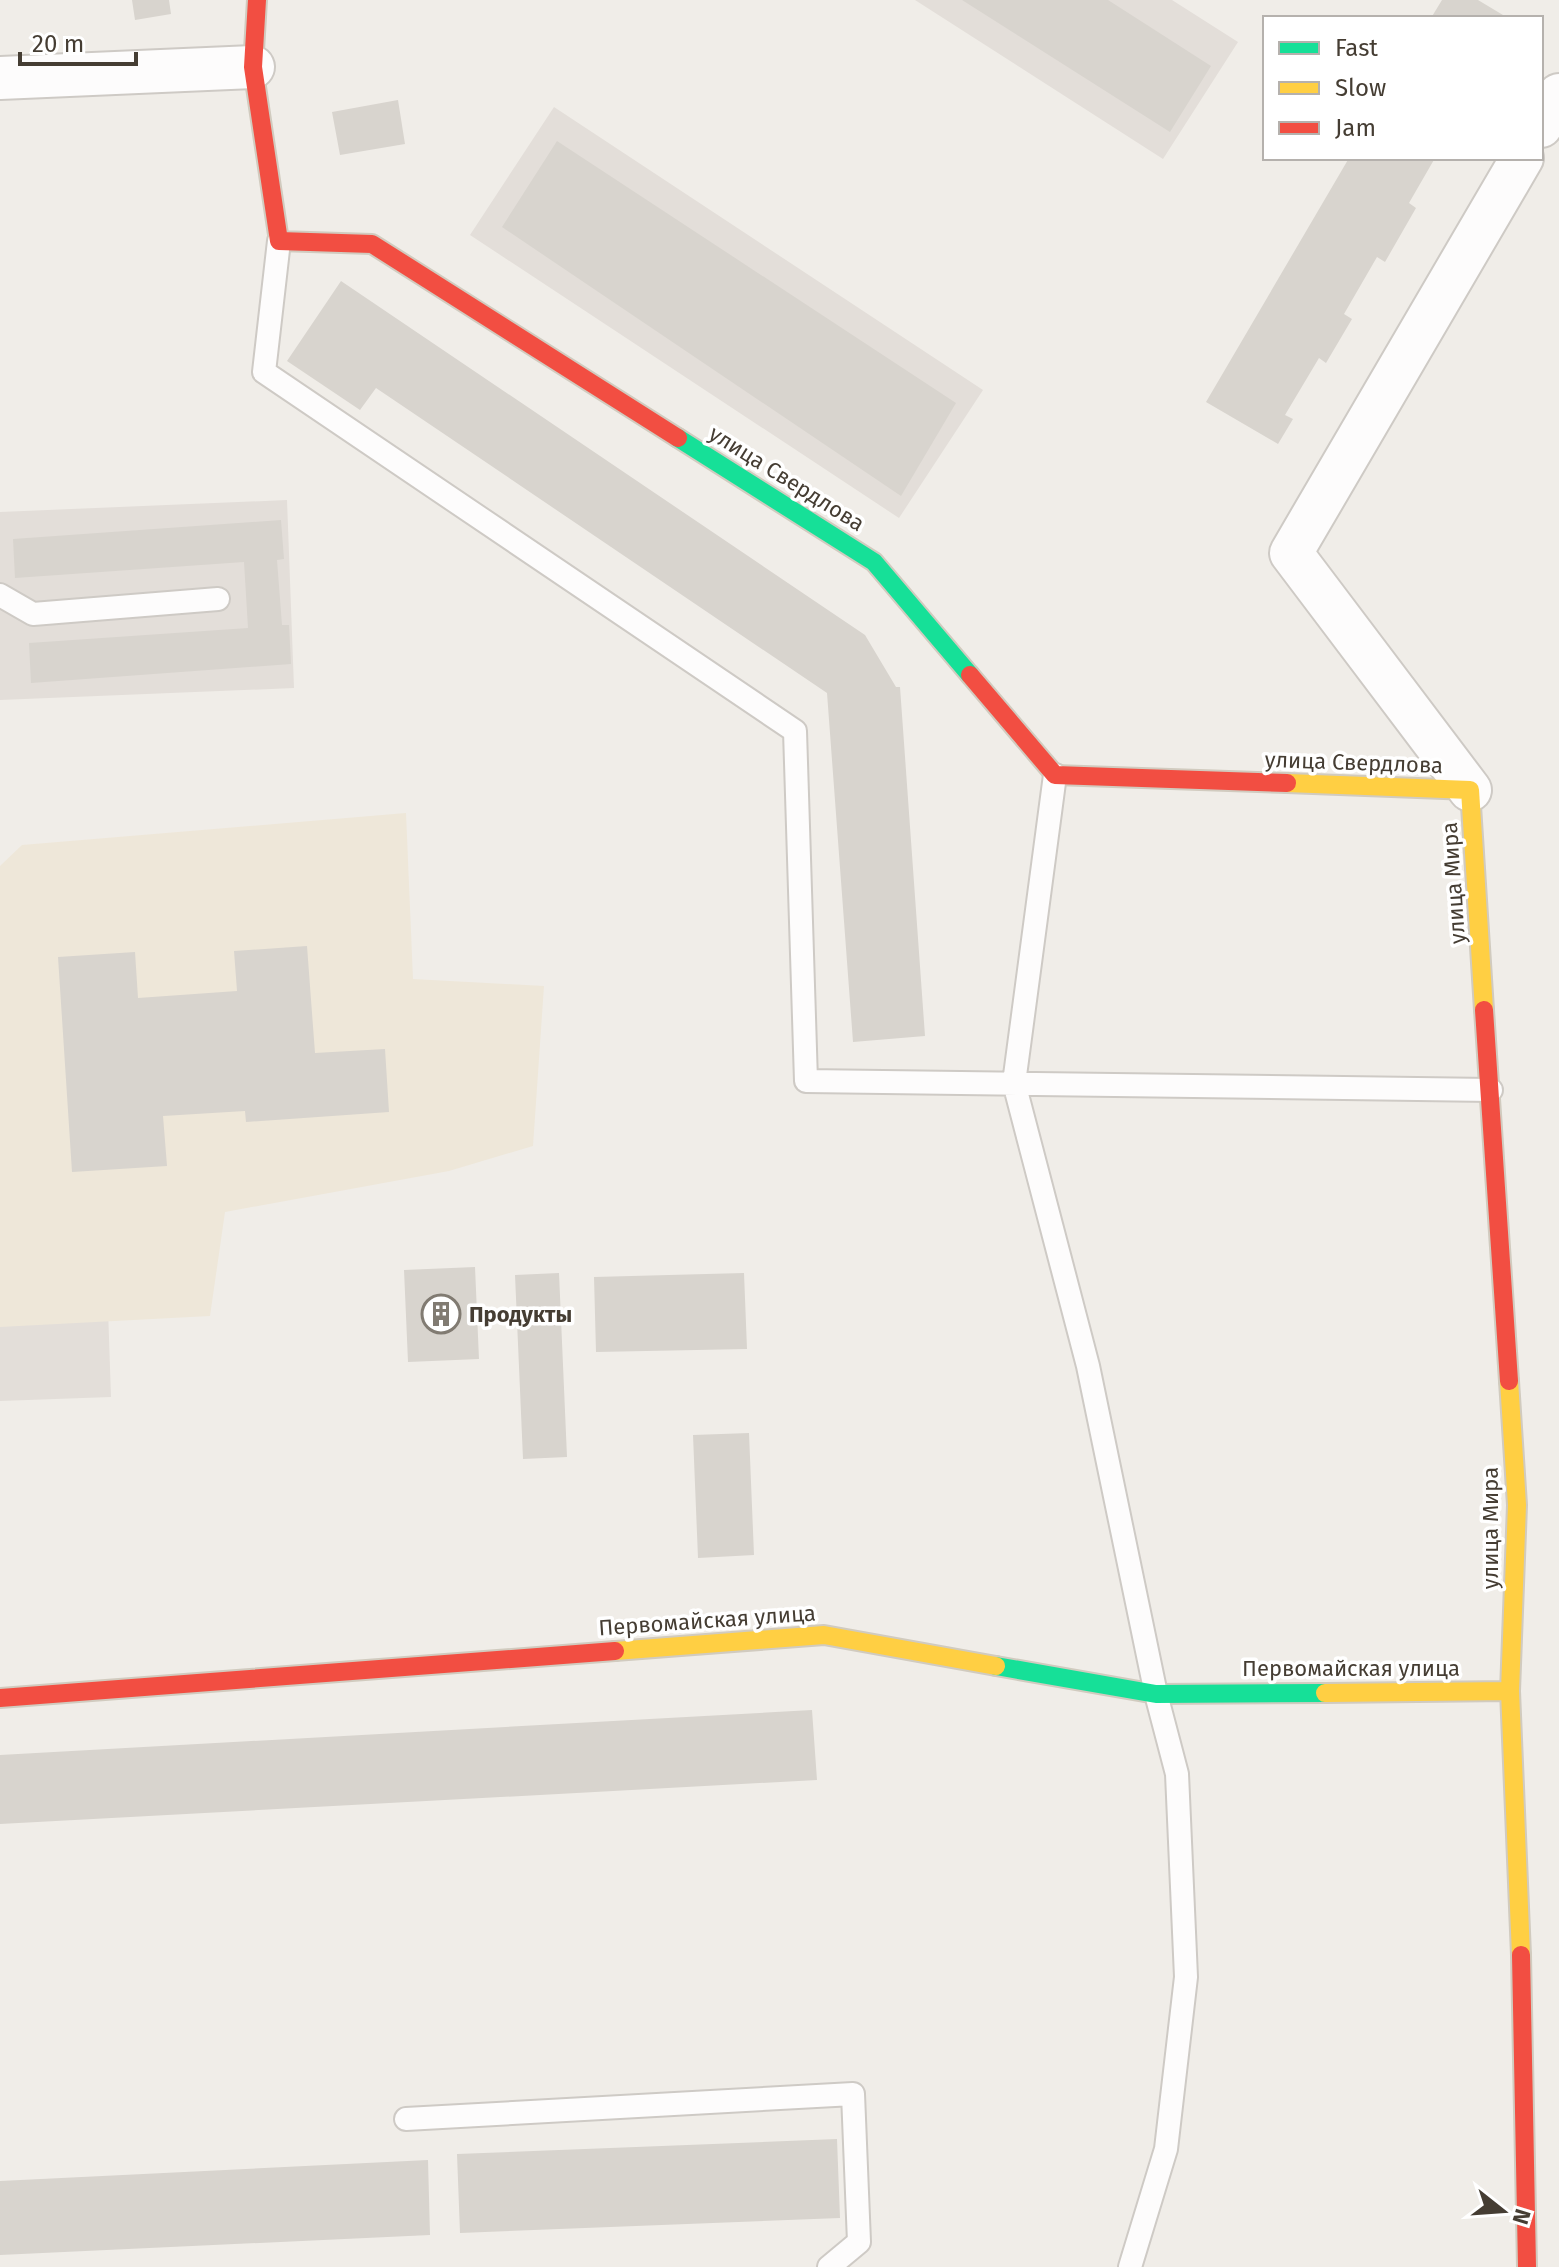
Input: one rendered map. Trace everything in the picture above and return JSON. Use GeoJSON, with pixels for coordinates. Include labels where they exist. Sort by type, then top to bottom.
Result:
{"type":"FeatureCollection","features":[{"type":"Feature","properties":{"kind":"street"},"geometry":{"type":"LineString","coordinates":[[257,0],[253,67],[279,241]]}},
{"type":"Feature","properties":{"kind":"street"},"geometry":{"type":"LineString","coordinates":[[0,78],[253,67]]}},
{"type":"Feature","properties":{"kind":"street"},"geometry":{"type":"LineString","coordinates":[[1543,123],[1559,95]]}},
{"type":"Feature","properties":{"kind":"street"},"geometry":{"type":"LineString","coordinates":[[1470,790],[1291,553],[1521,160]]}},
{"type":"Feature","properties":{"kind":"street","name":"улица Свердлова"},"geometry":{"type":"LineString","coordinates":[[279,241],[372,244],[874,562],[1055,775],[1470,790]]}},
{"type":"Feature","properties":{"kind":"street","name":"улица Мира"},"geometry":{"type":"LineString","coordinates":[[1470,790],[1517,1505],[1510,1691],[1524,2013],[1527,2267]]}},
{"type":"Feature","properties":{"kind":"street","name":"Первомайская улица"},"geometry":{"type":"LineString","coordinates":[[0,1698],[824,1635],[1156,1694],[1510,1691]]}},
{"type":"Feature","properties":{"kind":"lane"},"geometry":{"type":"LineString","coordinates":[[279,241],[264,372],[795,731],[806,1081],[1491,1090]]}},
{"type":"Feature","properties":{"kind":"lane"},"geometry":{"type":"LineString","coordinates":[[0,595],[33,614],[218,599]]}},
{"type":"Feature","properties":{"kind":"lane"},"geometry":{"type":"LineString","coordinates":[[1055,775],[1014,1083],[1088,1366],[1156,1694],[1177,1774],[1186,1977],[1166,2149],[1130,2267]]}},
{"type":"Feature","properties":{"kind":"lane"},"geometry":{"type":"LineString","coordinates":[[406,2119],[853,2094],[859,2242],[829,2267]]}},
{"type":"Feature","properties":{"kind":"shaded area"},"geometry":{"type":"Polygon","coordinates":[[[915,0],[1172,0],[1238,42],[1163,159],[915,0]]]}},
{"type":"Feature","properties":{"kind":"shaded area"},"geometry":{"type":"Polygon","coordinates":[[[554,107],[983,390],[899,518],[470,235],[554,107]]]}},
{"type":"Feature","properties":{"kind":"shaded area"},"geometry":{"type":"Polygon","coordinates":[[[287,500],[294,688],[0,700],[0,512],[287,500]]]}},
{"type":"Feature","properties":{"kind":"shaded area"},"geometry":{"type":"Polygon","coordinates":[[[406,813],[413,979],[544,986],[533,1146],[449,1171],[225,1212],[210,1316],[0,1327],[0,866],[22,845],[406,813]]]}},
{"type":"Feature","properties":{"kind":"shaded area"},"geometry":{"type":"Polygon","coordinates":[[[106,1249],[111,1397],[0,1401],[0,1253],[106,1249]]]}},
{"type":"Feature","properties":{"kind":"building"},"geometry":{"type":"Polygon","coordinates":[[[132,0],[169,0],[171,14],[135,20],[132,0]]]}},
{"type":"Feature","properties":{"kind":"building"},"geometry":{"type":"Polygon","coordinates":[[[962,0],[1108,0],[1211,66],[1170,132],[962,0]]]}},
{"type":"Feature","properties":{"kind":"building"},"geometry":{"type":"Polygon","coordinates":[[[1442,0],[1478,0],[1505,16],[1432,16],[1442,0]]]}},
{"type":"Feature","properties":{"kind":"building"},"geometry":{"type":"Polygon","coordinates":[[[398,100],[405,144],[340,155],[332,112],[398,100]]]}},
{"type":"Feature","properties":{"kind":"building"},"geometry":{"type":"Polygon","coordinates":[[[557,141],[956,403],[901,496],[502,227],[557,141]]]}},
{"type":"Feature","properties":{"kind":"building"},"geometry":{"type":"Polygon","coordinates":[[[1348,160],[1434,160],[1409,203],[1416,208],[1385,262],[1377,257],[1344,314],[1352,319],[1326,363],[1319,358],[1285,415],[1293,419],[1278,444],[1206,402],[1348,160]]]}},
{"type":"Feature","properties":{"kind":"building"},"geometry":{"type":"Polygon","coordinates":[[[341,281],[865,635],[896,687],[900,687],[925,1036],[853,1042],[827,693],[376,388],[360,410],[287,361],[341,281]]]}},
{"type":"Feature","properties":{"kind":"building"},"geometry":{"type":"Polygon","coordinates":[[[281,520],[284,559],[277,560],[282,625],[289,625],[291,664],[31,683],[29,643],[248,628],[244,562],[15,578],[13,539],[281,520]]]}},
{"type":"Feature","properties":{"kind":"building"},"geometry":{"type":"Polygon","coordinates":[[[307,946],[315,1053],[385,1049],[389,1112],[246,1122],[245,1111],[163,1116],[167,1166],[72,1172],[58,957],[135,952],[138,998],[237,991],[234,951],[307,946]]]}},
{"type":"Feature","properties":{"kind":"building","name":"Продукты"},"geometry":{"type":"Polygon","coordinates":[[[475,1267],[479,1359],[408,1362],[404,1270],[475,1267]]]}},
{"type":"Feature","properties":{"kind":"building"},"geometry":{"type":"Polygon","coordinates":[[[559,1273],[567,1457],[523,1459],[515,1275],[559,1273]]]}},
{"type":"Feature","properties":{"kind":"building"},"geometry":{"type":"Polygon","coordinates":[[[744,1273],[747,1349],[596,1352],[594,1277],[744,1273]]]}},
{"type":"Feature","properties":{"kind":"building"},"geometry":{"type":"Polygon","coordinates":[[[749,1433],[754,1555],[698,1558],[693,1435],[749,1433]]]}},
{"type":"Feature","properties":{"kind":"building"},"geometry":{"type":"Polygon","coordinates":[[[812,1710],[817,1780],[0,1824],[0,1755],[812,1710]]]}},
{"type":"Feature","properties":{"kind":"building"},"geometry":{"type":"Polygon","coordinates":[[[837,2139],[840,2218],[460,2233],[457,2154],[837,2139]]]}},
{"type":"Feature","properties":{"kind":"building"},"geometry":{"type":"Polygon","coordinates":[[[428,2160],[430,2235],[0,2255],[0,2181],[428,2160]]]}},
{"type":"Feature","properties":{"kind":"traffic: fast"},"geometry":{"type":"LineString","coordinates":[[678,438],[874,562],[970,675]]}},
{"type":"Feature","properties":{"kind":"traffic: fast"},"geometry":{"type":"LineString","coordinates":[[996,1666],[1156,1694],[1325,1693]]}},
{"type":"Feature","properties":{"kind":"traffic: slow"},"geometry":{"type":"LineString","coordinates":[[1287,783],[1470,790],[1484,1010]]}},
{"type":"Feature","properties":{"kind":"traffic: slow"},"geometry":{"type":"LineString","coordinates":[[1509,1381],[1517,1505],[1510,1691],[1521,1955]]}},
{"type":"Feature","properties":{"kind":"traffic: slow"},"geometry":{"type":"LineString","coordinates":[[615,1651],[824,1635],[996,1666]]}},
{"type":"Feature","properties":{"kind":"traffic: slow"},"geometry":{"type":"LineString","coordinates":[[1325,1693],[1510,1691]]}},
{"type":"Feature","properties":{"kind":"traffic: jam"},"geometry":{"type":"LineString","coordinates":[[257,0],[253,67],[279,241],[372,244],[678,438]]}},
{"type":"Feature","properties":{"kind":"traffic: jam"},"geometry":{"type":"LineString","coordinates":[[970,675],[1055,775],[1287,783]]}},
{"type":"Feature","properties":{"kind":"traffic: jam"},"geometry":{"type":"LineString","coordinates":[[1484,1010],[1509,1381]]}},
{"type":"Feature","properties":{"kind":"traffic: jam"},"geometry":{"type":"LineString","coordinates":[[0,1698],[615,1651]]}},
{"type":"Feature","properties":{"kind":"traffic: jam"},"geometry":{"type":"LineString","coordinates":[[1521,1955],[1527,2267]]}},
{"type":"Feature","properties":{"kind":"place","name":"Продукты"},"geometry":{"type":"Point","coordinates":[441,1314]}}]}
